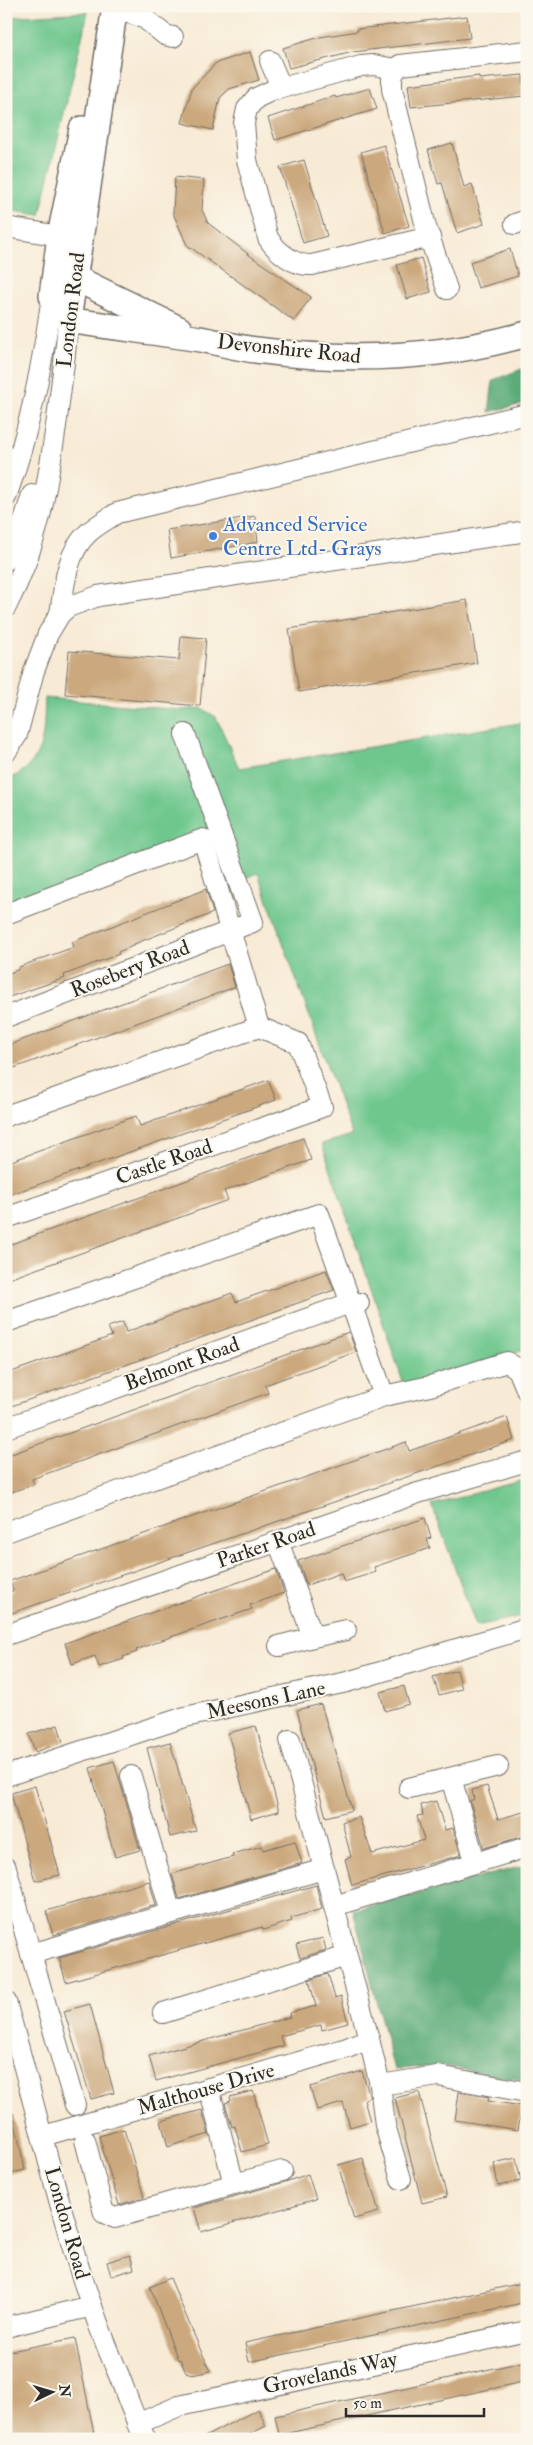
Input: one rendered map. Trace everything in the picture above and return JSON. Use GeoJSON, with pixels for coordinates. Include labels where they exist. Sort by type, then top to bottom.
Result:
{"type":"FeatureCollection","features":[{"type":"Feature","properties":{"kind":"main road","name":"London Road"},"geometry":{"type":"LineString","coordinates":[[68,320],[73,277],[84,222],[114,7]]}},
{"type":"Feature","properties":{"kind":"main road","name":"London Road"},"geometry":{"type":"LineString","coordinates":[[52,296],[60,236],[89,96],[114,7]]}},
{"type":"Feature","properties":{"kind":"main road"},"geometry":{"type":"LineString","coordinates":[[68,320],[52,296],[73,277],[60,236],[74,231],[84,222]]}},
{"type":"Feature","properties":{"kind":"main road","name":"Devonshire Road"},"geometry":{"type":"LineString","coordinates":[[73,277],[200,339]]}},
{"type":"Feature","properties":{"kind":"main road","name":"Devonshire Road"},"geometry":{"type":"LineString","coordinates":[[68,320],[200,339],[254,350],[321,356],[372,357],[430,354],[500,342],[527,334]]}},
{"type":"Feature","properties":{"kind":"street"},"geometry":{"type":"LineString","coordinates":[[114,7],[144,18],[165,35],[173,37]]}},
{"type":"Feature","properties":{"kind":"street"},"geometry":{"type":"LineString","coordinates":[[447,289],[430,237],[392,89],[392,75],[400,65],[527,51]]}},
{"type":"Feature","properties":{"kind":"street"},"geometry":{"type":"LineString","coordinates":[[270,61],[281,87]]}},
{"type":"Feature","properties":{"kind":"street"},"geometry":{"type":"LineString","coordinates":[[395,69],[374,65],[361,66],[281,87],[263,94],[251,103],[247,109],[244,123],[247,160],[261,220],[268,238],[275,248],[294,262],[312,266],[430,237]]}},
{"type":"Feature","properties":{"kind":"street"},"geometry":{"type":"LineString","coordinates":[[6,227],[60,236]]}},
{"type":"Feature","properties":{"kind":"street","name":"London Road"},"geometry":{"type":"LineString","coordinates":[[6,497],[31,421],[52,296]]}},
{"type":"Feature","properties":{"kind":"street","name":"London Road"},"geometry":{"type":"LineString","coordinates":[[6,607],[32,547],[45,502],[68,320]]}},
{"type":"Feature","properties":{"kind":"street"},"geometry":{"type":"LineString","coordinates":[[60,614],[65,582],[74,553],[87,534],[118,513],[527,414]]}},
{"type":"Feature","properties":{"kind":"street"},"geometry":{"type":"LineString","coordinates":[[6,560],[18,539],[35,485],[54,437]]}},
{"type":"Feature","properties":{"kind":"street"},"geometry":{"type":"LineString","coordinates":[[6,752],[18,735],[34,671],[48,634],[60,614],[68,607],[98,596],[527,530]]}},
{"type":"Feature","properties":{"kind":"street","name":"Rosebery Road"},"geometry":{"type":"LineString","coordinates":[[6,1017],[253,922],[185,734]]}},
{"type":"Feature","properties":{"kind":"street"},"geometry":{"type":"LineString","coordinates":[[6,914],[203,839],[259,1027],[6,1116]]}},
{"type":"Feature","properties":{"kind":"street","name":"Castle Road"},"geometry":{"type":"LineString","coordinates":[[6,1218],[322,1107],[298,1042],[259,1027]]}},
{"type":"Feature","properties":{"kind":"street"},"geometry":{"type":"LineString","coordinates":[[6,1322],[319,1214],[354,1303],[384,1396]]}},
{"type":"Feature","properties":{"kind":"street","name":"Belmont Road"},"geometry":{"type":"LineString","coordinates":[[6,1428],[354,1303]]}},
{"type":"Feature","properties":{"kind":"street"},"geometry":{"type":"LineString","coordinates":[[6,1532],[384,1396],[430,1386],[507,1362],[527,1352]]}},
{"type":"Feature","properties":{"kind":"street"},"geometry":{"type":"LineString","coordinates":[[507,1362],[518,1369],[527,1391]]}},
{"type":"Feature","properties":{"kind":"street","name":"Parker Road"},"geometry":{"type":"LineString","coordinates":[[6,1635],[418,1493],[527,1461]]}},
{"type":"Feature","properties":{"kind":"street"},"geometry":{"type":"LineString","coordinates":[[278,1541],[314,1637]]}},
{"type":"Feature","properties":{"kind":"street","name":"Meesons Lane"},"geometry":{"type":"LineString","coordinates":[[6,1776],[185,1717],[347,1682],[527,1628]]}},
{"type":"Feature","properties":{"kind":"street"},"geometry":{"type":"LineString","coordinates":[[279,1646],[346,1630]]}},
{"type":"Feature","properties":{"kind":"street"},"geometry":{"type":"LineString","coordinates":[[290,1740],[369,2039],[380,2085],[385,2126],[401,2179]]}},
{"type":"Feature","properties":{"kind":"street"},"geometry":{"type":"LineString","coordinates":[[409,1788],[498,1766]]}},
{"type":"Feature","properties":{"kind":"street"},"geometry":{"type":"LineString","coordinates":[[131,1776],[171,1913]]}},
{"type":"Feature","properties":{"kind":"street"},"geometry":{"type":"LineString","coordinates":[[451,1778],[475,1861]]}},
{"type":"Feature","properties":{"kind":"street"},"geometry":{"type":"LineString","coordinates":[[334,1906],[475,1861],[527,1847]]}},
{"type":"Feature","properties":{"kind":"street"},"geometry":{"type":"LineString","coordinates":[[6,1868],[75,2105]]}},
{"type":"Feature","properties":{"kind":"street"},"geometry":{"type":"LineString","coordinates":[[31,1954],[324,1869]]}},
{"type":"Feature","properties":{"kind":"street"},"geometry":{"type":"LineString","coordinates":[[163,2012],[347,1956]]}},
{"type":"Feature","properties":{"kind":"street","name":"London Road"},"geometry":{"type":"LineString","coordinates":[[6,2002],[21,2048],[71,2243],[92,2306],[141,2432]]}},
{"type":"Feature","properties":{"kind":"street","name":"Malthouse Drive"},"geometry":{"type":"LineString","coordinates":[[43,2136],[347,2048],[369,2039]]}},
{"type":"Feature","properties":{"kind":"street"},"geometry":{"type":"LineString","coordinates":[[380,2085],[438,2076],[527,2092]]}},
{"type":"Feature","properties":{"kind":"street"},"geometry":{"type":"LineString","coordinates":[[209,2088],[234,2184]]}},
{"type":"Feature","properties":{"kind":"street"},"geometry":{"type":"LineString","coordinates":[[85,2140],[104,2213],[115,2218],[282,2171]]}},
{"type":"Feature","properties":{"kind":"street"},"geometry":{"type":"LineString","coordinates":[[6,2327],[92,2306]]}},
{"type":"Feature","properties":{"kind":"street","name":"Grovelands Way"},"geometry":{"type":"LineString","coordinates":[[141,2432],[179,2406],[527,2331]]}},
{"type":"Feature","properties":{"kind":"green space"},"geometry":{"type":"Polygon","coordinates":[[[88,12],[40,215],[6,210],[6,17],[88,12]]]}},
{"type":"Feature","properties":{"kind":"green space"},"geometry":{"type":"Polygon","coordinates":[[[527,367],[527,403],[489,412],[493,380],[527,367]]]}},
{"type":"Feature","properties":{"kind":"green space"},"geometry":{"type":"Polygon","coordinates":[[[45,698],[182,710],[201,708],[216,717],[239,768],[527,722],[527,1349],[405,1388],[322,1144],[352,1135],[258,873],[225,886],[207,830],[6,908],[6,781],[19,774],[36,756],[43,736],[45,698]]]}},
{"type":"Feature","properties":{"kind":"green space"},"geometry":{"type":"Polygon","coordinates":[[[527,1479],[527,1615],[476,1626],[432,1505],[527,1479]]]}},
{"type":"Feature","properties":{"kind":"green space"},"geometry":{"type":"Polygon","coordinates":[[[527,1865],[527,2081],[438,2065],[394,2070],[353,1910],[527,1865]]]}},
{"type":"Feature","properties":{"kind":"building"},"geometry":{"type":"Polygon","coordinates":[[[467,16],[470,38],[353,52],[289,68],[283,48],[320,37],[358,31],[357,29],[467,16]]]}},
{"type":"Feature","properties":{"kind":"building"},"geometry":{"type":"Polygon","coordinates":[[[250,52],[259,80],[229,89],[220,98],[213,130],[182,123],[192,88],[216,63],[250,52]]]}},
{"type":"Feature","properties":{"kind":"building"},"geometry":{"type":"Polygon","coordinates":[[[523,75],[525,96],[411,107],[408,85],[479,76],[479,79],[523,75]]]}},
{"type":"Feature","properties":{"kind":"building"},"geometry":{"type":"Polygon","coordinates":[[[370,88],[377,109],[275,140],[268,118],[335,96],[336,98],[370,88]]]}},
{"type":"Feature","properties":{"kind":"building"},"geometry":{"type":"Polygon","coordinates":[[[452,143],[464,187],[472,184],[484,224],[457,233],[442,183],[438,184],[428,150],[452,143]]]}},
{"type":"Feature","properties":{"kind":"building"},"geometry":{"type":"Polygon","coordinates":[[[384,145],[409,226],[385,233],[361,152],[384,145]]]}},
{"type":"Feature","properties":{"kind":"building"},"geometry":{"type":"Polygon","coordinates":[[[304,160],[327,236],[303,243],[280,167],[304,160]]]}},
{"type":"Feature","properties":{"kind":"building"},"geometry":{"type":"Polygon","coordinates":[[[175,177],[204,180],[202,210],[208,223],[252,257],[311,297],[294,321],[187,245],[173,213],[175,177]]]}},
{"type":"Feature","properties":{"kind":"building"},"geometry":{"type":"Polygon","coordinates":[[[510,249],[518,276],[478,288],[470,262],[510,249]]]}},
{"type":"Feature","properties":{"kind":"building"},"geometry":{"type":"Polygon","coordinates":[[[421,258],[431,292],[407,299],[397,265],[421,258]]]}},
{"type":"Feature","properties":{"kind":"building","name":"Advanced Service Centre Ltd- Grays"},"geometry":{"type":"Polygon","coordinates":[[[255,516],[258,542],[171,558],[167,530],[255,516]]]}},
{"type":"Feature","properties":{"kind":"building"},"geometry":{"type":"Polygon","coordinates":[[[467,600],[477,663],[299,692],[289,629],[467,600]]]}},
{"type":"Feature","properties":{"kind":"building"},"geometry":{"type":"Polygon","coordinates":[[[181,636],[206,638],[200,706],[65,694],[69,651],[179,660],[181,636]]]}},
{"type":"Feature","properties":{"kind":"building"},"geometry":{"type":"Polygon","coordinates":[[[206,889],[213,913],[134,944],[118,952],[119,954],[64,975],[65,978],[6,998],[6,975],[19,969],[19,967],[74,947],[72,942],[206,889]]]}},
{"type":"Feature","properties":{"kind":"building"},"geometry":{"type":"Polygon","coordinates":[[[228,964],[235,987],[6,1071],[6,1046],[228,964]]]}},
{"type":"Feature","properties":{"kind":"building"},"geometry":{"type":"Polygon","coordinates":[[[268,1080],[276,1100],[6,1196],[6,1163],[136,1116],[140,1126],[268,1080]]]}},
{"type":"Feature","properties":{"kind":"building"},"geometry":{"type":"Polygon","coordinates":[[[303,1138],[311,1160],[224,1191],[228,1200],[6,1280],[6,1246],[303,1138]]]}},
{"type":"Feature","properties":{"kind":"building"},"geometry":{"type":"Polygon","coordinates":[[[326,1270],[334,1290],[6,1408],[6,1374],[112,1336],[108,1327],[123,1322],[126,1332],[232,1293],[236,1302],[326,1270]]]}},
{"type":"Feature","properties":{"kind":"building"},"geometry":{"type":"Polygon","coordinates":[[[349,1332],[356,1352],[265,1385],[268,1393],[32,1479],[34,1484],[6,1494],[6,1456],[349,1332]]]}},
{"type":"Feature","properties":{"kind":"building"},"geometry":{"type":"Polygon","coordinates":[[[507,1417],[514,1440],[6,1615],[6,1593],[13,1591],[10,1581],[406,1442],[409,1451],[507,1417]]]}},
{"type":"Feature","properties":{"kind":"building"},"geometry":{"type":"Polygon","coordinates":[[[425,1518],[431,1538],[427,1539],[430,1548],[374,1567],[376,1572],[344,1582],[341,1573],[307,1585],[298,1561],[425,1518]]]}},
{"type":"Feature","properties":{"kind":"building"},"geometry":{"type":"Polygon","coordinates":[[[276,1569],[284,1593],[250,1605],[252,1609],[159,1641],[136,1650],[137,1652],[123,1657],[124,1659],[99,1667],[95,1656],[72,1664],[65,1643],[276,1569]]]}},
{"type":"Feature","properties":{"kind":"building"},"geometry":{"type":"Polygon","coordinates":[[[457,1670],[462,1689],[439,1695],[433,1677],[457,1670]]]}},
{"type":"Feature","properties":{"kind":"building"},"geometry":{"type":"Polygon","coordinates":[[[404,1686],[409,1704],[385,1711],[380,1692],[404,1686]]]}},
{"type":"Feature","properties":{"kind":"building"},"geometry":{"type":"Polygon","coordinates":[[[321,1704],[352,1810],[326,1817],[297,1710],[321,1704]]]}},
{"type":"Feature","properties":{"kind":"building"},"geometry":{"type":"Polygon","coordinates":[[[58,1725],[63,1742],[35,1752],[29,1734],[58,1725]]]}},
{"type":"Feature","properties":{"kind":"building"},"geometry":{"type":"Polygon","coordinates":[[[256,1726],[279,1811],[251,1819],[228,1733],[256,1726]]]}},
{"type":"Feature","properties":{"kind":"building"},"geometry":{"type":"Polygon","coordinates":[[[170,1742],[196,1831],[170,1837],[147,1748],[170,1742]]]}},
{"type":"Feature","properties":{"kind":"building"},"geometry":{"type":"Polygon","coordinates":[[[114,1761],[140,1850],[115,1857],[90,1768],[114,1761]]]}},
{"type":"Feature","properties":{"kind":"building"},"geometry":{"type":"Polygon","coordinates":[[[35,1786],[60,1875],[35,1881],[11,1793],[35,1786]]]}},
{"type":"Feature","properties":{"kind":"building"},"geometry":{"type":"Polygon","coordinates":[[[487,1786],[498,1819],[527,1811],[527,1835],[484,1848],[470,1801],[474,1799],[472,1790],[487,1786]]]}},
{"type":"Feature","properties":{"kind":"building"},"geometry":{"type":"Polygon","coordinates":[[[436,1801],[445,1830],[453,1828],[461,1855],[352,1885],[345,1859],[351,1857],[342,1822],[359,1817],[372,1854],[424,1840],[417,1816],[423,1815],[421,1805],[436,1801]]]}},
{"type":"Feature","properties":{"kind":"building"},"geometry":{"type":"Polygon","coordinates":[[[295,1841],[302,1863],[179,1899],[172,1874],[233,1857],[232,1854],[262,1846],[263,1850],[295,1841]]]}},
{"type":"Feature","properties":{"kind":"building"},"geometry":{"type":"Polygon","coordinates":[[[149,1881],[156,1905],[53,1935],[46,1911],[149,1881]]]}},
{"type":"Feature","properties":{"kind":"building"},"geometry":{"type":"Polygon","coordinates":[[[316,1885],[322,1909],[291,1918],[292,1921],[263,1930],[262,1927],[66,1982],[59,1958],[316,1885]]]}},
{"type":"Feature","properties":{"kind":"building"},"geometry":{"type":"Polygon","coordinates":[[[323,1938],[326,1950],[300,1958],[296,1945],[323,1938]]]}},
{"type":"Feature","properties":{"kind":"building"},"geometry":{"type":"Polygon","coordinates":[[[328,1974],[335,1998],[341,1996],[348,2023],[322,2030],[321,2025],[280,2036],[283,2046],[156,2081],[149,2056],[290,2017],[289,2013],[316,2006],[309,1980],[328,1974]]]}},
{"type":"Feature","properties":{"kind":"building"},"geometry":{"type":"Polygon","coordinates":[[[90,2004],[114,2093],[91,2099],[64,2011],[90,2004]]]}},
{"type":"Feature","properties":{"kind":"building"},"geometry":{"type":"Polygon","coordinates":[[[362,2071],[370,2097],[364,2100],[370,2121],[350,2127],[343,2103],[317,2110],[310,2087],[362,2071]]]}},
{"type":"Feature","properties":{"kind":"building"},"geometry":{"type":"Polygon","coordinates":[[[253,2091],[268,2145],[242,2152],[235,2126],[232,2127],[225,2103],[231,2101],[230,2097],[253,2091]]]}},
{"type":"Feature","properties":{"kind":"building"},"geometry":{"type":"Polygon","coordinates":[[[419,2092],[447,2197],[422,2203],[395,2098],[419,2092]]]}},
{"type":"Feature","properties":{"kind":"building"},"geometry":{"type":"Polygon","coordinates":[[[459,2092],[489,2097],[488,2101],[522,2106],[518,2130],[455,2120],[459,2092]]]}},
{"type":"Feature","properties":{"kind":"building"},"geometry":{"type":"Polygon","coordinates":[[[202,2110],[209,2134],[168,2147],[161,2121],[202,2110]]]}},
{"type":"Feature","properties":{"kind":"building"},"geometry":{"type":"Polygon","coordinates":[[[13,2113],[25,2170],[6,2174],[6,2114],[13,2113]]]}},
{"type":"Feature","properties":{"kind":"building"},"geometry":{"type":"Polygon","coordinates":[[[124,2129],[144,2197],[119,2205],[99,2136],[124,2129]]]}},
{"type":"Feature","properties":{"kind":"building"},"geometry":{"type":"Polygon","coordinates":[[[363,2158],[379,2212],[354,2219],[338,2165],[363,2158]]]}},
{"type":"Feature","properties":{"kind":"building"},"geometry":{"type":"Polygon","coordinates":[[[516,2158],[521,2181],[498,2186],[494,2163],[516,2158]]]}},
{"type":"Feature","properties":{"kind":"building"},"geometry":{"type":"Polygon","coordinates":[[[308,2174],[316,2199],[201,2232],[194,2208],[308,2174]]]}},
{"type":"Feature","properties":{"kind":"building"},"geometry":{"type":"Polygon","coordinates":[[[130,2255],[134,2269],[111,2276],[107,2262],[130,2255]]]}},
{"type":"Feature","properties":{"kind":"building"},"geometry":{"type":"Polygon","coordinates":[[[170,2278],[211,2371],[192,2375],[186,2373],[180,2359],[178,2360],[150,2287],[170,2278]]]}},
{"type":"Feature","properties":{"kind":"building"},"geometry":{"type":"Polygon","coordinates":[[[527,2282],[527,2302],[249,2362],[245,2343],[527,2282]]]}},
{"type":"Feature","properties":{"kind":"building"},"geometry":{"type":"Polygon","coordinates":[[[75,2338],[95,2439],[6,2439],[6,2352],[75,2338]]]}},
{"type":"Feature","properties":{"kind":"building"},"geometry":{"type":"Polygon","coordinates":[[[527,2361],[527,2381],[279,2435],[275,2416],[527,2361]]]}},
{"type":"Feature","properties":{"kind":"building"},"geometry":{"type":"Polygon","coordinates":[[[258,2409],[266,2426],[240,2439],[201,2439],[258,2409]]]}},
{"type":"Feature","properties":{"kind":"place","name":"Advanced Service Centre Ltd- Grays"},"geometry":{"type":"Point","coordinates":[213,536]}}]}
